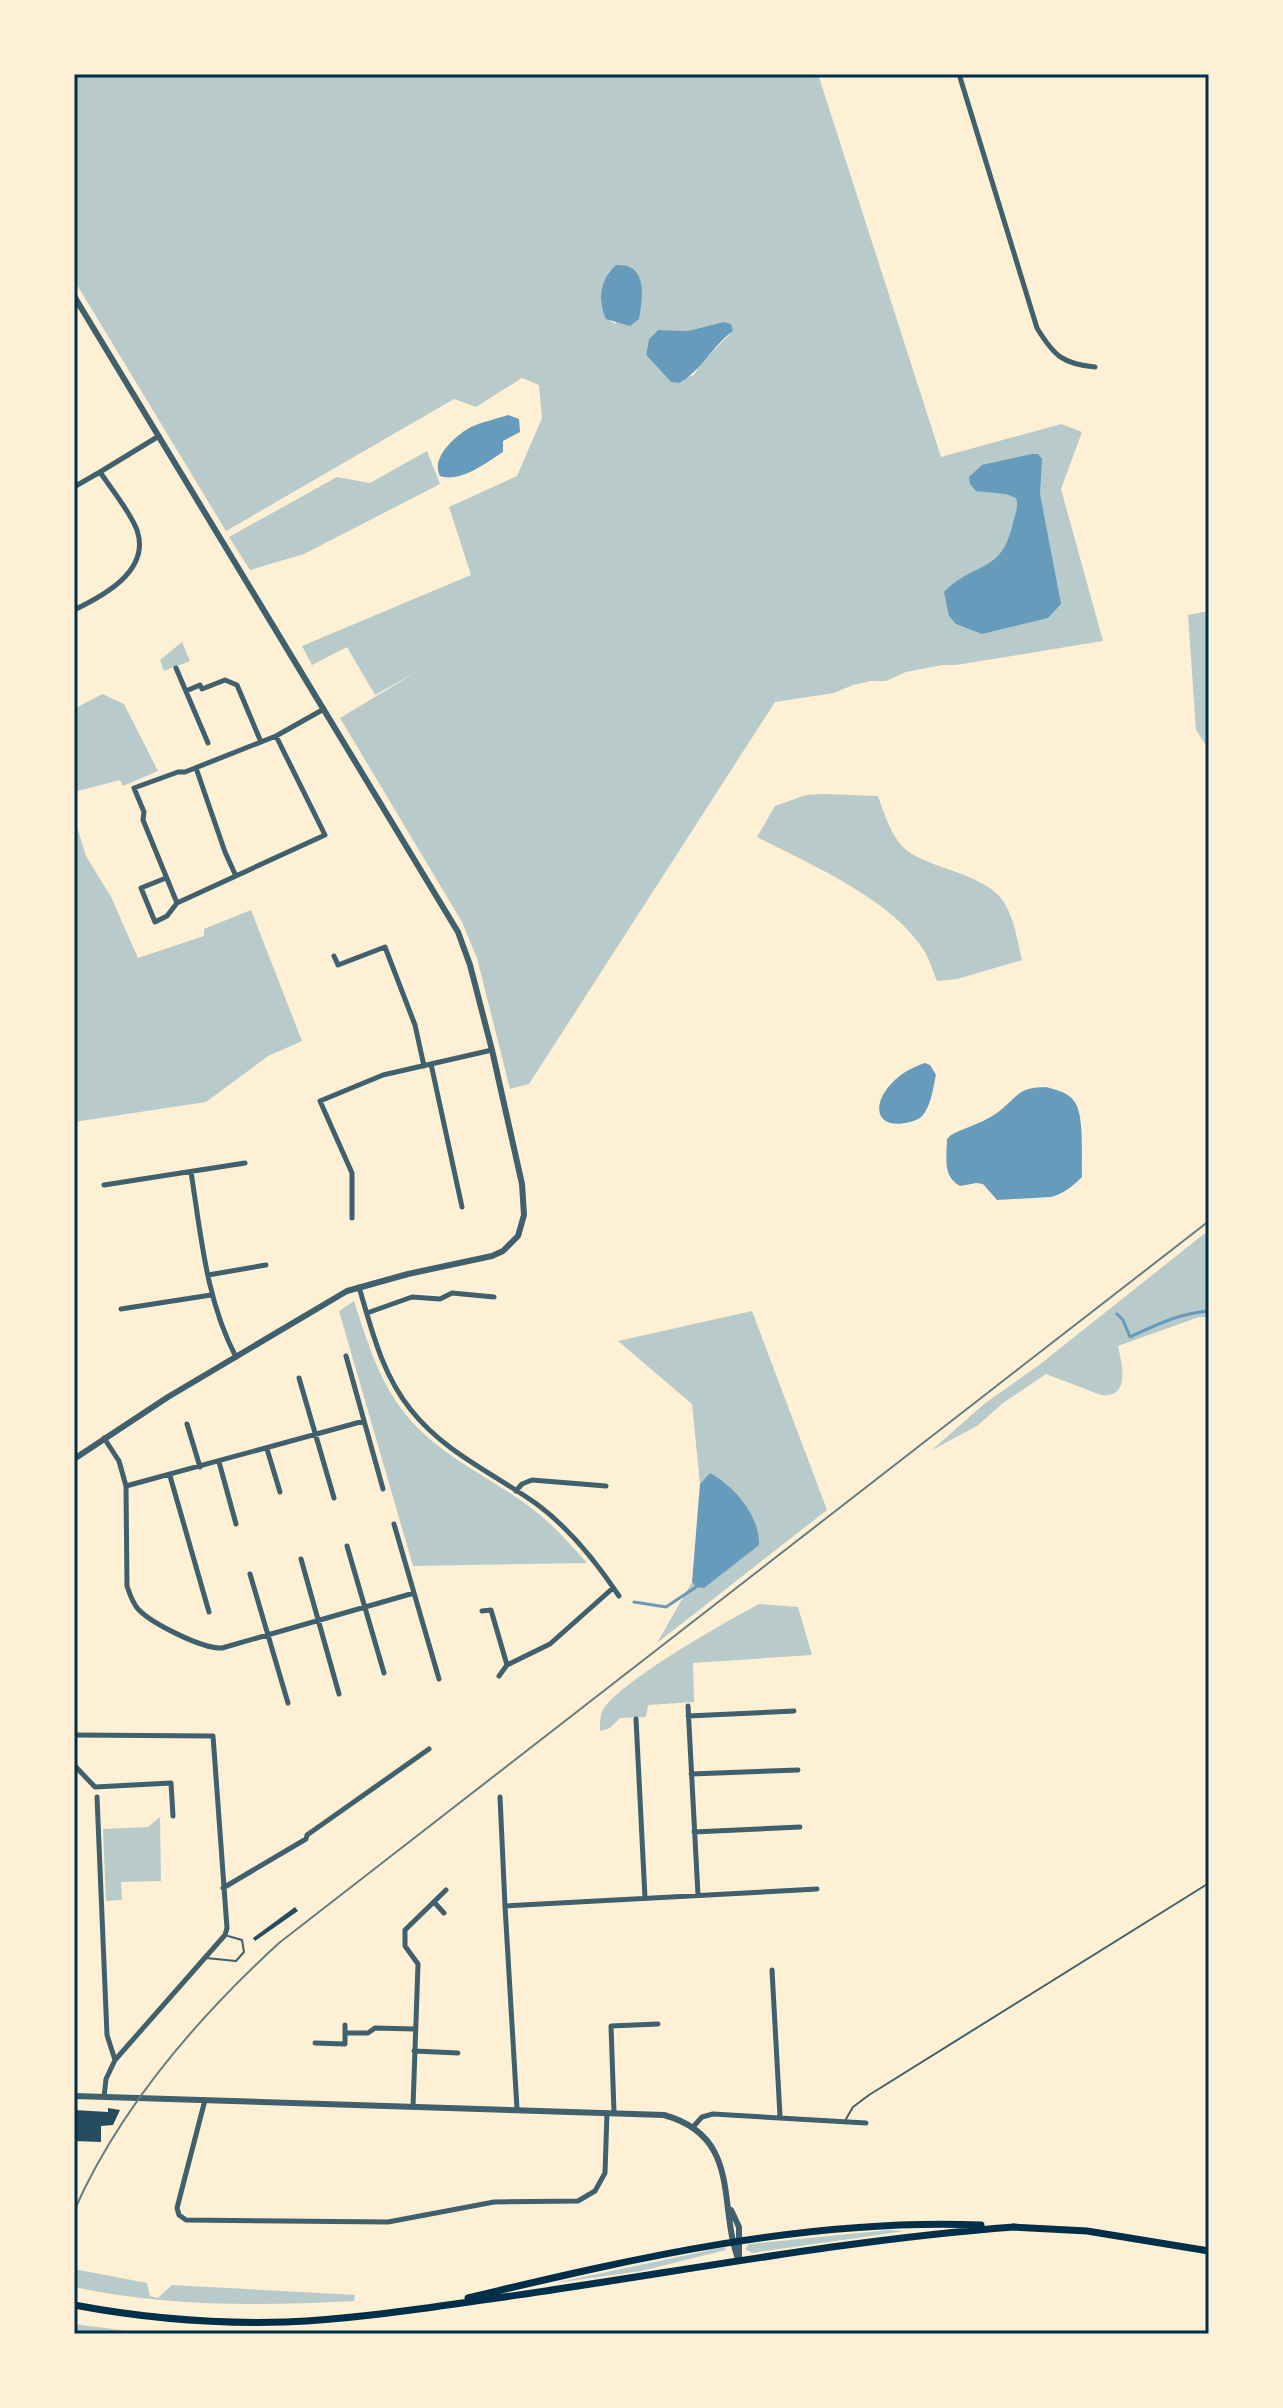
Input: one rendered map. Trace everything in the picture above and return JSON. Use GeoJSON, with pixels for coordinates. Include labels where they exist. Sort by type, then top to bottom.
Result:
{"type":"FeatureCollection","features":[{"type":"Feature","properties":{"kind":"main road"},"geometry":{"type":"LineString","coordinates":[[425,2308],[553,2278],[736,2242],[903,2225],[1087,2231],[1209,2251]]}},
{"type":"Feature","properties":{"kind":"main road"},"geometry":{"type":"LineString","coordinates":[[74,2305],[149,2316],[240,2322],[330,2319],[425,2308],[893,2238],[1014,2227]]}},
{"type":"Feature","properties":{"kind":"street"},"geometry":{"type":"LineString","coordinates":[[959,74],[1037,328],[1059,357],[1074,365],[1095,367]]}},
{"type":"Feature","properties":{"kind":"street"},"geometry":{"type":"LineString","coordinates":[[74,296],[458,932],[492,1050],[522,1184],[524,1215],[518,1236],[503,1251],[359,1286],[103,1437],[74,1459]]}},
{"type":"Feature","properties":{"kind":"street"},"geometry":{"type":"LineString","coordinates":[[74,487],[159,436]]}},
{"type":"Feature","properties":{"kind":"street"},"geometry":{"type":"LineString","coordinates":[[74,610],[105,595],[125,578],[137,558],[139,541],[136,529],[100,472]]}},
{"type":"Feature","properties":{"kind":"street"},"geometry":{"type":"LineString","coordinates":[[176,668],[208,743]]}},
{"type":"Feature","properties":{"kind":"street"},"geometry":{"type":"LineString","coordinates":[[186,691],[200,685],[202,689],[225,680],[237,685],[261,742]]}},
{"type":"Feature","properties":{"kind":"street"},"geometry":{"type":"LineString","coordinates":[[177,903],[143,820],[144,812],[134,788],[196,768],[276,736],[324,709]]}},
{"type":"Feature","properties":{"kind":"street"},"geometry":{"type":"LineString","coordinates":[[166,878],[141,888],[155,922],[167,916],[177,903],[325,835],[276,736]]}},
{"type":"Feature","properties":{"kind":"street"},"geometry":{"type":"LineString","coordinates":[[196,768],[235,874]]}},
{"type":"Feature","properties":{"kind":"street"},"geometry":{"type":"LineString","coordinates":[[334,956],[338,965],[385,947],[428,1065],[462,1207]]}},
{"type":"Feature","properties":{"kind":"street"},"geometry":{"type":"LineString","coordinates":[[352,1218],[352,1173],[320,1101],[383,1075],[492,1050]]}},
{"type":"Feature","properties":{"kind":"street"},"geometry":{"type":"LineString","coordinates":[[104,1185],[245,1163]]}},
{"type":"Feature","properties":{"kind":"street"},"geometry":{"type":"LineString","coordinates":[[191,1172],[211,1295],[218,1319],[236,1357]]}},
{"type":"Feature","properties":{"kind":"street"},"geometry":{"type":"LineString","coordinates":[[208,1275],[266,1265]]}},
{"type":"Feature","properties":{"kind":"street"},"geometry":{"type":"LineString","coordinates":[[359,1286],[380,1358],[413,1412],[450,1448],[562,1525],[619,1596]]}},
{"type":"Feature","properties":{"kind":"street"},"geometry":{"type":"LineString","coordinates":[[367,1313],[412,1297],[440,1299],[452,1293],[494,1297]]}},
{"type":"Feature","properties":{"kind":"street"},"geometry":{"type":"LineString","coordinates":[[121,1309],[211,1295]]}},
{"type":"Feature","properties":{"kind":"street"},"geometry":{"type":"LineString","coordinates":[[346,1356],[383,1489]]}},
{"type":"Feature","properties":{"kind":"street"},"geometry":{"type":"LineString","coordinates":[[299,1378],[334,1498]]}},
{"type":"Feature","properties":{"kind":"street"},"geometry":{"type":"LineString","coordinates":[[126,1486],[364,1421]]}},
{"type":"Feature","properties":{"kind":"street"},"geometry":{"type":"LineString","coordinates":[[187,1424],[200,1467]]}},
{"type":"Feature","properties":{"kind":"street"},"geometry":{"type":"LineString","coordinates":[[103,1437],[119,1461],[126,1486],[127,1586],[135,1607],[199,1645],[211,1648],[268,1635],[414,1593]]}},
{"type":"Feature","properties":{"kind":"street"},"geometry":{"type":"LineString","coordinates":[[267,1449],[280,1492]]}},
{"type":"Feature","properties":{"kind":"street"},"geometry":{"type":"LineString","coordinates":[[219,1462],[236,1524]]}},
{"type":"Feature","properties":{"kind":"street"},"geometry":{"type":"LineString","coordinates":[[170,1476],[209,1612]]}},
{"type":"Feature","properties":{"kind":"street"},"geometry":{"type":"LineString","coordinates":[[516,1491],[532,1480],[606,1486]]}},
{"type":"Feature","properties":{"kind":"street"},"geometry":{"type":"LineString","coordinates":[[394,1524],[439,1679]]}},
{"type":"Feature","properties":{"kind":"street"},"geometry":{"type":"LineString","coordinates":[[347,1546],[384,1673]]}},
{"type":"Feature","properties":{"kind":"street"},"geometry":{"type":"LineString","coordinates":[[301,1559],[339,1694]]}},
{"type":"Feature","properties":{"kind":"street"},"geometry":{"type":"LineString","coordinates":[[250,1574],[288,1703]]}},
{"type":"Feature","properties":{"kind":"street"},"geometry":{"type":"LineString","coordinates":[[499,1676],[507,1665],[550,1644],[613,1588]]}},
{"type":"Feature","properties":{"kind":"street"},"geometry":{"type":"LineString","coordinates":[[482,1611],[491,1610],[507,1665]]}},
{"type":"Feature","properties":{"kind":"street"},"geometry":{"type":"LineString","coordinates":[[688,1706],[698,1895]]}},
{"type":"Feature","properties":{"kind":"street"},"geometry":{"type":"LineString","coordinates":[[688,1716],[794,1711]]}},
{"type":"Feature","properties":{"kind":"street"},"geometry":{"type":"LineString","coordinates":[[636,1719],[645,1898]]}},
{"type":"Feature","properties":{"kind":"street"},"geometry":{"type":"LineString","coordinates":[[74,1735],[213,1736],[225,1935],[115,2060],[106,2079],[104,2097]]}},
{"type":"Feature","properties":{"kind":"street"},"geometry":{"type":"LineString","coordinates":[[223,1888],[306,1839],[307,1835],[429,1749]]}},
{"type":"Feature","properties":{"kind":"street"},"geometry":{"type":"LineString","coordinates":[[74,1765],[95,1787],[171,1783],[173,1816]]}},
{"type":"Feature","properties":{"kind":"street"},"geometry":{"type":"LineString","coordinates":[[691,1774],[798,1770]]}},
{"type":"Feature","properties":{"kind":"street"},"geometry":{"type":"LineString","coordinates":[[97,1797],[107,2035],[115,2060]]}},
{"type":"Feature","properties":{"kind":"street"},"geometry":{"type":"LineString","coordinates":[[500,1797],[517,2109]]}},
{"type":"Feature","properties":{"kind":"street"},"geometry":{"type":"LineString","coordinates":[[694,1832],[800,1827]]}},
{"type":"Feature","properties":{"kind":"street"},"geometry":{"type":"LineString","coordinates":[[505,1906],[817,1889]]}},
{"type":"Feature","properties":{"kind":"street"},"geometry":{"type":"LineString","coordinates":[[413,2107],[418,1964],[405,1946],[405,1930],[446,1890]]}},
{"type":"Feature","properties":{"kind":"street"},"geometry":{"type":"LineString","coordinates":[[434,1902],[444,1913]]}},
{"type":"Feature","properties":{"kind":"street"},"geometry":{"type":"LineString","coordinates":[[772,1970],[780,2116]]}},
{"type":"Feature","properties":{"kind":"street"},"geometry":{"type":"LineString","coordinates":[[205,2100],[177,2208],[179,2215],[186,2220],[388,2222],[494,2202],[578,2201],[595,2191],[605,2173],[610,2112],[611,2026],[658,2024]]}},
{"type":"Feature","properties":{"kind":"street"},"geometry":{"type":"LineString","coordinates":[[315,2043],[345,2044],[345,2025]]}},
{"type":"Feature","properties":{"kind":"street"},"geometry":{"type":"LineString","coordinates":[[345,2033],[368,2033],[375,2028],[414,2029]]}},
{"type":"Feature","properties":{"kind":"street"},"geometry":{"type":"LineString","coordinates":[[414,2051],[458,2053]]}},
{"type":"Feature","properties":{"kind":"street"},"geometry":{"type":"LineString","coordinates":[[74,2096],[664,2115],[692,2128],[716,2155],[730,2207],[739,2227],[736,2242],[739,2261]]}},
{"type":"Feature","properties":{"kind":"street"},"geometry":{"type":"LineString","coordinates":[[692,2128],[706,2114],[866,2123]]}},
{"type":"Feature","properties":{"kind":"lane"},"geometry":{"type":"LineString","coordinates":[[846,2120],[853,2107],[869,2095],[1209,1883]]}},
{"type":"Feature","properties":{"kind":"lane"},"geometry":{"type":"LineString","coordinates":[[204,1958],[236,1961],[243,1956],[242,1940],[225,1935]]}},
{"type":"Feature","properties":{"kind":"shaded area"},"geometry":{"type":"Polygon","coordinates":[[[74,74],[818,74],[941,457],[1061,424],[1082,432],[1061,489],[1103,641],[942,665],[906,672],[886,681],[853,685],[834,693],[775,702],[529,1084],[510,1089],[477,958],[462,922],[340,718],[418,671],[375,695],[347,647],[312,665],[302,646],[471,575],[449,507],[517,476],[542,418],[539,385],[522,378],[476,407],[454,399],[226,531],[74,280],[74,74]],[[610,270],[601,300],[604,314],[616,324],[610,270]],[[723,322],[688,331],[658,330],[649,339],[646,355],[671,382],[694,375],[701,363],[733,331],[723,322]]]}},
{"type":"Feature","properties":{"kind":"shaded area"},"geometry":{"type":"Polygon","coordinates":[[[427,451],[440,484],[304,554],[250,570],[229,537],[337,477],[370,483],[427,451]]]}},
{"type":"Feature","properties":{"kind":"shaded area"},"geometry":{"type":"Polygon","coordinates":[[[1209,611],[1209,750],[1196,730],[1188,615],[1209,611]]]}},
{"type":"Feature","properties":{"kind":"shaded area"},"geometry":{"type":"Polygon","coordinates":[[[182,642],[190,661],[164,671],[160,660],[182,642]]]}},
{"type":"Feature","properties":{"kind":"shaded area"},"geometry":{"type":"Polygon","coordinates":[[[102,694],[124,704],[158,771],[123,786],[120,780],[74,792],[74,709],[102,694]]]}},
{"type":"Feature","properties":{"kind":"shaded area"},"geometry":{"type":"Polygon","coordinates":[[[806,795],[878,796],[891,829],[902,846],[923,860],[990,888],[1009,911],[1022,960],[957,979],[937,981],[925,952],[911,933],[872,900],[757,837],[775,806],[806,795]]]}},
{"type":"Feature","properties":{"kind":"shaded area"},"geometry":{"type":"Polygon","coordinates":[[[74,817],[86,856],[111,897],[138,958],[204,936],[204,929],[251,910],[302,1041],[268,1056],[206,1102],[74,1122],[74,817]]]}},
{"type":"Feature","properties":{"kind":"shaded area"},"geometry":{"type":"Polygon","coordinates":[[[1209,1230],[1209,1317],[1199,1317],[1118,1346],[1122,1379],[1117,1391],[1111,1395],[1101,1395],[1046,1374],[1003,1403],[977,1426],[932,1450],[984,1404],[1039,1365],[1209,1230]]]}},
{"type":"Feature","properties":{"kind":"shaded area"},"geometry":{"type":"Polygon","coordinates":[[[354,1301],[385,1382],[414,1424],[448,1453],[540,1515],[587,1563],[413,1566],[339,1311],[354,1301]]]}},
{"type":"Feature","properties":{"kind":"shaded area"},"geometry":{"type":"Polygon","coordinates":[[[752,1311],[827,1510],[657,1643],[692,1582],[696,1587],[710,1474],[700,1484],[692,1404],[618,1341],[752,1311]]]}},
{"type":"Feature","properties":{"kind":"shaded area"},"geometry":{"type":"Polygon","coordinates":[[[759,1604],[798,1607],[812,1655],[693,1663],[694,1702],[648,1705],[646,1717],[620,1718],[610,1728],[600,1731],[602,1712],[627,1686],[673,1654],[759,1604]]]}},
{"type":"Feature","properties":{"kind":"shaded area"},"geometry":{"type":"Polygon","coordinates":[[[160,1817],[161,1881],[121,1882],[122,1900],[106,1901],[103,1829],[148,1827],[160,1817]]]}},
{"type":"Feature","properties":{"kind":"shaded area"},"geometry":{"type":"Polygon","coordinates":[[[905,2231],[752,2253],[745,2249],[749,2244],[905,2231]]]}},
{"type":"Feature","properties":{"kind":"shaded area"},"geometry":{"type":"Polygon","coordinates":[[[725,2247],[726,2250],[641,2271],[555,2283],[725,2247]]]}},
{"type":"Feature","properties":{"kind":"shaded area"},"geometry":{"type":"Polygon","coordinates":[[[74,2269],[147,2283],[150,2296],[158,2298],[172,2285],[355,2295],[354,2301],[284,2304],[178,2302],[74,2287],[74,2269]]]}},
{"type":"Feature","properties":{"kind":"shaded area"},"geometry":{"type":"Polygon","coordinates":[[[74,2324],[152,2334],[74,2334],[74,2324]]]}},
{"type":"Feature","properties":{"kind":"water"},"geometry":{"type":"Polygon","coordinates":[[[616,265],[634,270],[641,283],[639,319],[630,326],[606,319],[602,305],[603,283],[616,265]]]}},
{"type":"Feature","properties":{"kind":"water"},"geometry":{"type":"Polygon","coordinates":[[[723,322],[731,324],[733,331],[694,372],[679,383],[671,382],[646,355],[649,339],[658,330],[688,331],[723,322]]]}},
{"type":"Feature","properties":{"kind":"water"},"geometry":{"type":"Polygon","coordinates":[[[508,415],[519,419],[520,432],[503,441],[503,452],[464,474],[440,476],[441,455],[452,441],[471,427],[508,415]]]}},
{"type":"Feature","properties":{"kind":"water"},"geometry":{"type":"Polygon","coordinates":[[[1038,454],[1042,459],[1040,494],[1061,604],[1048,618],[982,634],[956,624],[949,616],[944,592],[1002,551],[1017,504],[1016,498],[1006,494],[976,491],[969,477],[982,465],[1038,454]]]}},
{"type":"Feature","properties":{"kind":"water"},"geometry":{"type":"Polygon","coordinates":[[[925,1063],[936,1075],[924,1114],[898,1124],[883,1119],[879,1107],[885,1091],[903,1073],[925,1063]]]}},
{"type":"Feature","properties":{"kind":"water"},"geometry":{"type":"Polygon","coordinates":[[[1046,1087],[1068,1095],[1077,1107],[1081,1126],[1082,1177],[1068,1189],[1051,1197],[997,1200],[983,1184],[960,1186],[954,1182],[947,1166],[947,1139],[997,1113],[1021,1092],[1046,1087]]]}},
{"type":"Feature","properties":{"kind":"water"},"geometry":{"type":"Polygon","coordinates":[[[710,1473],[737,1494],[751,1513],[759,1545],[704,1588],[696,1587],[692,1582],[700,1484],[710,1473]]]}},
{"type":"Feature","properties":{"kind":"building"},"geometry":{"type":"Polygon","coordinates":[[[295,1907],[298,1911],[255,1941],[253,1938],[295,1907]]]}},
{"type":"Feature","properties":{"kind":"building"},"geometry":{"type":"Polygon","coordinates":[[[108,2108],[120,2110],[113,2125],[101,2126],[101,2142],[74,2141],[74,2110],[108,2112],[108,2108]]]}},
{"type":"Feature","properties":{"kind":"waterway"},"geometry":{"type":"LineString","coordinates":[[1117,1314],[1130,1337],[1178,1317],[1209,1311]]}},
{"type":"Feature","properties":{"kind":"waterway"},"geometry":{"type":"LineString","coordinates":[[634,1602],[666,1607],[696,1587]]}},
{"type":"Feature","properties":{"kind":"tram line"},"geometry":{"type":"LineString","coordinates":[[74,2211],[114,2136],[163,2066],[218,2002],[279,1943],[1209,1221]]}}]}
